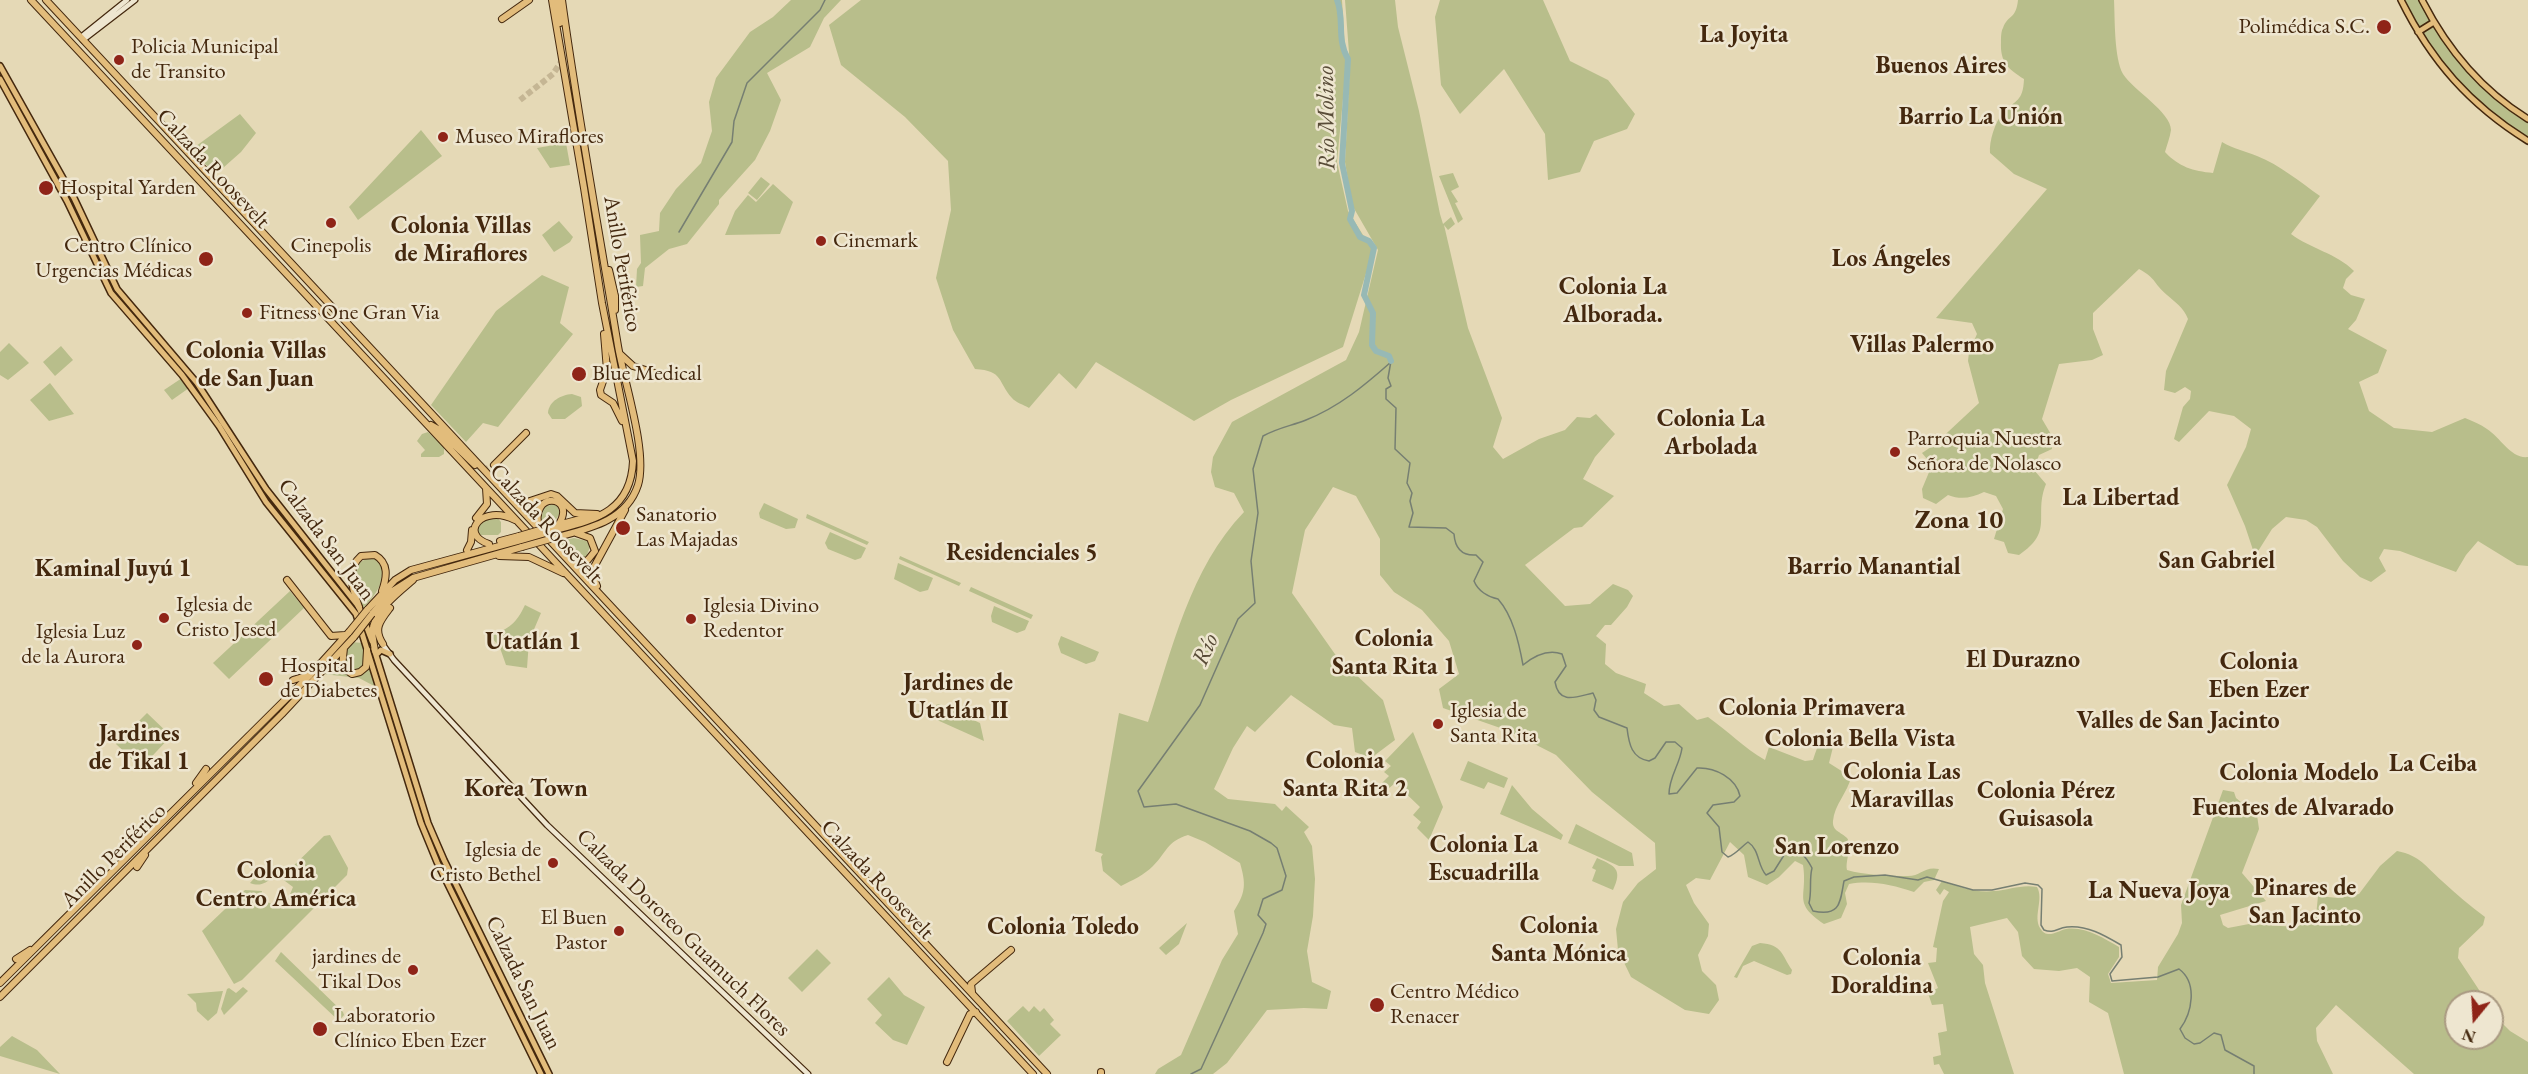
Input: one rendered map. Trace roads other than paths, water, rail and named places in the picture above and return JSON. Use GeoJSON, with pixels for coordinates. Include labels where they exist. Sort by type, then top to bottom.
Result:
{"type":"FeatureCollection","features":[{"type":"Feature","properties":{"kind":"highway","name":"Calzada Roosevelt"},"geometry":{"type":"LineString","coordinates":[[31,0],[1033,1074]]}},
{"type":"Feature","properties":{"kind":"highway","name":"Calzada Roosevelt"},"geometry":{"type":"LineString","coordinates":[[46,0],[1047,1074]]}},
{"type":"Feature","properties":{"kind":"highway"},"geometry":{"type":"LineString","coordinates":[[502,19],[530,0]]}},
{"type":"Feature","properties":{"kind":"highway","name":"Anillo Periférico"},"geometry":{"type":"LineString","coordinates":[[369,612],[380,594],[395,580],[411,570],[597,519],[611,509],[624,494],[633,472],[632,451],[605,321],[552,0]]}},
{"type":"Feature","properties":{"kind":"highway"},"geometry":{"type":"LineString","coordinates":[[556,0],[573,107],[584,147]]}},
{"type":"Feature","properties":{"kind":"highway","name":"Anillo Periférico"},"geometry":{"type":"LineString","coordinates":[[552,532],[572,533],[600,525],[613,517],[631,501],[638,484],[641,459],[614,322],[615,296],[609,268],[603,255],[562,0]]}},
{"type":"Feature","properties":{"kind":"highway"},"geometry":{"type":"LineString","coordinates":[[552,26],[554,14]]}},
{"type":"Feature","properties":{"kind":"highway"},"geometry":{"type":"LineString","coordinates":[[577,179],[581,167]]}},
{"type":"Feature","properties":{"kind":"highway"},"geometry":{"type":"LineString","coordinates":[[583,213],[590,234]]}},
{"type":"Feature","properties":{"kind":"highway"},"geometry":{"type":"LineString","coordinates":[[605,321],[603,327],[607,370],[600,390],[601,395],[611,400],[615,406],[627,431]]}},
{"type":"Feature","properties":{"kind":"highway"},"geometry":{"type":"LineString","coordinates":[[620,354],[633,366],[655,373]]}},
{"type":"Feature","properties":{"kind":"highway"},"geometry":{"type":"LineString","coordinates":[[425,422],[438,429],[475,465]]}},
{"type":"Feature","properties":{"kind":"highway"},"geometry":{"type":"LineString","coordinates":[[494,465],[526,433]]}},
{"type":"Feature","properties":{"kind":"highway"},"geometry":{"type":"LineString","coordinates":[[467,550],[471,542],[474,522],[488,504],[486,487]]}},
{"type":"Feature","properties":{"kind":"highway"},"geometry":{"type":"LineString","coordinates":[[506,492],[525,502],[547,494],[554,495],[575,513],[597,514]]}},
{"type":"Feature","properties":{"kind":"highway"},"geometry":{"type":"LineString","coordinates":[[454,557],[467,550],[489,544],[521,541],[552,532],[563,516],[563,509],[558,502],[551,500],[544,503],[537,519],[539,528]]}},
{"type":"Feature","properties":{"kind":"highway"},"geometry":{"type":"LineString","coordinates":[[604,597],[595,583],[593,570],[631,501]]}},
{"type":"Feature","properties":{"kind":"highway"},"geometry":{"type":"LineString","coordinates":[[559,524],[611,509]]}},
{"type":"Feature","properties":{"kind":"highway"},"geometry":{"type":"LineString","coordinates":[[489,544],[478,539],[475,532],[477,523],[485,516],[496,514],[506,516],[525,529]]}},
{"type":"Feature","properties":{"kind":"highway"},"geometry":{"type":"LineString","coordinates":[[567,558],[585,562],[595,553],[594,544],[590,538],[572,533]]}},
{"type":"Feature","properties":{"kind":"highway","name":"Anillo Periférico"},"geometry":{"type":"LineString","coordinates":[[0,997],[266,729],[347,635],[399,585],[421,574],[490,555],[521,541]]}},
{"type":"Feature","properties":{"kind":"highway"},"geometry":{"type":"LineString","coordinates":[[358,607],[351,576],[361,556],[375,555],[384,561],[386,578],[380,594]]}},
{"type":"Feature","properties":{"kind":"highway"},"geometry":{"type":"LineString","coordinates":[[490,555],[529,557],[569,575]]}},
{"type":"Feature","properties":{"kind":"highway"},"geometry":{"type":"LineString","coordinates":[[375,653],[370,630],[375,621],[393,598],[421,574]]}},
{"type":"Feature","properties":{"kind":"highway"},"geometry":{"type":"LineString","coordinates":[[287,580],[329,635],[334,638],[347,635]]}},
{"type":"Feature","properties":{"kind":"highway"},"geometry":{"type":"LineString","coordinates":[[383,644],[377,634],[377,628],[393,598]]}},
{"type":"Feature","properties":{"kind":"highway","name":"Anillo Periférico"},"geometry":{"type":"LineString","coordinates":[[0,983],[189,795],[311,678],[327,667],[345,646],[347,635]]}},
{"type":"Feature","properties":{"kind":"highway"},"geometry":{"type":"LineString","coordinates":[[345,646],[342,664],[344,670],[352,674],[366,668],[367,650]]}},
{"type":"Feature","properties":{"kind":"highway"},"geometry":{"type":"LineString","coordinates":[[293,680],[311,678]]}},
{"type":"Feature","properties":{"kind":"highway"},"geometry":{"type":"LineString","coordinates":[[266,729],[279,725]]}},
{"type":"Feature","properties":{"kind":"highway"},"geometry":{"type":"LineString","coordinates":[[740,760],[747,752]]}},
{"type":"Feature","properties":{"kind":"highway"},"geometry":{"type":"LineString","coordinates":[[189,795],[206,769]]}},
{"type":"Feature","properties":{"kind":"highway"},"geometry":{"type":"LineString","coordinates":[[137,867],[153,843]]}},
{"type":"Feature","properties":{"kind":"highway"},"geometry":{"type":"LineString","coordinates":[[835,861],[848,871],[855,868]]}},
{"type":"Feature","properties":{"kind":"highway"},"geometry":{"type":"LineString","coordinates":[[915,947],[916,933]]}},
{"type":"Feature","properties":{"kind":"highway"},"geometry":{"type":"LineString","coordinates":[[16,959],[43,941]]}},
{"type":"Feature","properties":{"kind":"highway"},"geometry":{"type":"LineString","coordinates":[[975,998],[971,984],[998,958],[1011,950]]}},
{"type":"Feature","properties":{"kind":"highway"},"geometry":{"type":"LineString","coordinates":[[947,1062],[970,1014],[976,1012]]}},
{"type":"Feature","properties":{"kind":"main road"},"geometry":{"type":"LineString","coordinates":[[82,39],[128,0]]}},
{"type":"Feature","properties":{"kind":"main road"},"geometry":{"type":"LineString","coordinates":[[82,39],[135,0]]}},
{"type":"Feature","properties":{"kind":"main road"},"geometry":{"type":"LineString","coordinates":[[2401,0],[2438,63],[2454,82],[2498,121],[2528,141]]}},
{"type":"Feature","properties":{"kind":"main road"},"geometry":{"type":"LineString","coordinates":[[2422,0],[2457,56],[2505,104],[2528,119]]}},
{"type":"Feature","properties":{"kind":"main road"},"geometry":{"type":"LineString","coordinates":[[2418,32],[2434,22]]}},
{"type":"Feature","properties":{"kind":"main road","name":"Calzada San Juan"},"geometry":{"type":"LineString","coordinates":[[0,66],[74,198],[117,289],[197,383],[266,489],[358,607],[370,630]]}},
{"type":"Feature","properties":{"kind":"main road","name":"Calzada San Juan"},"geometry":{"type":"LineString","coordinates":[[0,80],[67,201],[111,293],[182,375],[219,426],[266,502],[356,614],[421,823],[437,862],[541,1074]]}},
{"type":"Feature","properties":{"kind":"main road","name":"Calzada Doroteo Guamuch Flores"},"geometry":{"type":"LineString","coordinates":[[370,630],[547,825],[808,1074]]}},
{"type":"Feature","properties":{"kind":"main road"},"geometry":{"type":"LineString","coordinates":[[375,653],[381,650],[390,654]]}},
{"type":"Feature","properties":{"kind":"main road","name":"Calzada San Juan"},"geometry":{"type":"LineString","coordinates":[[375,653],[428,822],[444,860],[549,1074]]}},
{"type":"Feature","properties":{"kind":"waterway"},"geometry":{"type":"LineString","coordinates":[[679,232],[732,142],[734,121],[747,83],[820,10],[825,0]]}},
{"type":"Feature","properties":{"kind":"waterway","name":"Río Molino"},"geometry":{"type":"LineString","coordinates":[[1337,0],[1342,44],[1348,59],[1342,163],[1352,211],[1350,219],[1360,237],[1369,241],[1374,248],[1364,295],[1373,313],[1372,345],[1376,351],[1389,356],[1391,361]]}},
{"type":"Feature","properties":{"kind":"waterway","name":"Río Molino"},"geometry":{"type":"LineString","coordinates":[[1391,361],[1388,378],[1391,386],[1386,389],[1386,399],[1396,408],[1395,449],[1410,463],[1407,483],[1412,493],[1410,501],[1413,513],[1409,527],[1446,528],[1454,534],[1460,550],[1466,554],[1476,555],[1483,562],[1474,581],[1484,593],[1498,599],[1508,613],[1523,665],[1541,654],[1552,652],[1562,654],[1566,666],[1555,682],[1560,694],[1569,698],[1593,693],[1596,700],[1594,710],[1599,717],[1627,728],[1632,750],[1639,757],[1649,761],[1655,758],[1666,742],[1675,742],[1682,748],[1669,794],[1677,793],[1697,768],[1711,769],[1724,775],[1734,784],[1740,796],[1734,802],[1713,805],[1707,813],[1719,827],[1722,852],[1728,857],[1748,842],[1755,849],[1766,875],[1774,871],[1786,852],[1802,854],[1812,868],[1809,903],[1813,911],[1822,912],[1829,912],[1838,906],[1844,881],[1854,877],[1885,875],[1918,880],[1927,877],[1973,890],[1992,890],[2025,883],[2038,885],[2042,889],[2041,925],[2044,930],[2067,927],[2088,929],[2121,945],[2122,957],[2110,974],[2112,981],[2158,977],[2179,969],[2185,975],[2191,990],[2188,1015],[2180,1029],[2185,1038],[2194,1044],[2200,1043],[2214,1033],[2221,1035],[2225,1050],[2254,1066],[2254,1074]]}},
{"type":"Feature","properties":{"kind":"waterway","name":"Río"},"geometry":{"type":"LineString","coordinates":[[1191,1074],[1201,1069],[1263,933],[1266,924],[1258,915],[1263,899],[1282,890],[1286,876],[1277,848],[1271,843],[1250,831],[1176,804],[1144,807],[1138,791],[1200,705],[1238,619],[1255,603],[1251,561],[1258,513],[1253,469],[1263,436],[1330,409],[1391,362]]}},
{"type":"Feature","properties":{"kind":"tunnel"},"geometry":{"type":"LineString","coordinates":[[520,100],[553,74],[563,59]]}},
{"type":"Feature","properties":{"kind":"tunnel"},"geometry":{"type":"LineString","coordinates":[[475,465],[484,470],[494,465]]}},
{"type":"Feature","properties":{"kind":"place","name":"Polimédica S.C."},"geometry":{"type":"Point","coordinates":[2384,27]}},
{"type":"Feature","properties":{"kind":"place","name":"Policia Municipal de Transito"},"geometry":{"type":"Point","coordinates":[119,60]}},
{"type":"Feature","properties":{"kind":"place","name":"Museo Miraflores"},"geometry":{"type":"Point","coordinates":[443,137]}},
{"type":"Feature","properties":{"kind":"place","name":"Hospital Yarden"},"geometry":{"type":"Point","coordinates":[46,188]}},
{"type":"Feature","properties":{"kind":"place","name":"Cinepolis"},"geometry":{"type":"Point","coordinates":[331,223]}},
{"type":"Feature","properties":{"kind":"place","name":"Cinemark"},"geometry":{"type":"Point","coordinates":[821,241]}},
{"type":"Feature","properties":{"kind":"place","name":"Centro Clínico Urgencias Médicas"},"geometry":{"type":"Point","coordinates":[206,259]}},
{"type":"Feature","properties":{"kind":"place","name":"Fitness One Gran Via"},"geometry":{"type":"Point","coordinates":[247,313]}},
{"type":"Feature","properties":{"kind":"place","name":"Blue Medical"},"geometry":{"type":"Point","coordinates":[579,374]}},
{"type":"Feature","properties":{"kind":"place","name":"Parroquia Nuestra Señora de Nolasco"},"geometry":{"type":"Point","coordinates":[1895,452]}},
{"type":"Feature","properties":{"kind":"place","name":"Sanatorio Las Majadas"},"geometry":{"type":"Point","coordinates":[623,528]}},
{"type":"Feature","properties":{"kind":"place","name":"Iglesia de Cristo Jesed"},"geometry":{"type":"Point","coordinates":[164,618]}},
{"type":"Feature","properties":{"kind":"place","name":"Iglesia Divino Redentor"},"geometry":{"type":"Point","coordinates":[691,619]}},
{"type":"Feature","properties":{"kind":"place","name":"Iglesia Luz de la Aurora"},"geometry":{"type":"Point","coordinates":[137,645]}},
{"type":"Feature","properties":{"kind":"place","name":"Hospital de Diabetes"},"geometry":{"type":"Point","coordinates":[266,679]}},
{"type":"Feature","properties":{"kind":"place","name":"Iglesia de Santa Rita"},"geometry":{"type":"Point","coordinates":[1438,724]}},
{"type":"Feature","properties":{"kind":"place","name":"Iglesia de Cristo Bethel"},"geometry":{"type":"Point","coordinates":[553,863]}},
{"type":"Feature","properties":{"kind":"place","name":"El Buen Pastor"},"geometry":{"type":"Point","coordinates":[619,931]}},
{"type":"Feature","properties":{"kind":"place","name":"jardines de Tikal Dos"},"geometry":{"type":"Point","coordinates":[413,970]}},
{"type":"Feature","properties":{"kind":"place","name":"Centro Médico Renacer"},"geometry":{"type":"Point","coordinates":[1377,1005]}},
{"type":"Feature","properties":{"kind":"place","name":"Laboratorio Clínico Eben Ezer"},"geometry":{"type":"Point","coordinates":[320,1029]}},
{"type":"Feature","properties":{"kind":"district","name":"La Joyita"},"geometry":{"type":"Point","coordinates":[1744,35]}},
{"type":"Feature","properties":{"kind":"district","name":"Buenos Aires"},"geometry":{"type":"Point","coordinates":[1941,66]}},
{"type":"Feature","properties":{"kind":"district","name":"Barrio La Unión"},"geometry":{"type":"Point","coordinates":[1981,117]}},
{"type":"Feature","properties":{"kind":"district","name":"Colonia Villas de Miraflores"},"geometry":{"type":"Point","coordinates":[461,240]}},
{"type":"Feature","properties":{"kind":"district","name":"Los Ángeles"},"geometry":{"type":"Point","coordinates":[1891,259]}},
{"type":"Feature","properties":{"kind":"district","name":"Colonia La Alborada."},"geometry":{"type":"Point","coordinates":[1613,301]}},
{"type":"Feature","properties":{"kind":"district","name":"Villas Palermo"},"geometry":{"type":"Point","coordinates":[1922,345]}},
{"type":"Feature","properties":{"kind":"district","name":"Colonia Villas de San Juan"},"geometry":{"type":"Point","coordinates":[256,365]}},
{"type":"Feature","properties":{"kind":"district","name":"Colonia La Arbolada"},"geometry":{"type":"Point","coordinates":[1711,433]}},
{"type":"Feature","properties":{"kind":"district","name":"La Libertad"},"geometry":{"type":"Point","coordinates":[2121,498]}},
{"type":"Feature","properties":{"kind":"district","name":"Zona 10"},"geometry":{"type":"Point","coordinates":[1959,521]}},
{"type":"Feature","properties":{"kind":"district","name":"Residenciales 5"},"geometry":{"type":"Point","coordinates":[1022,553]}},
{"type":"Feature","properties":{"kind":"district","name":"San Gabriel"},"geometry":{"type":"Point","coordinates":[2217,561]}},
{"type":"Feature","properties":{"kind":"district","name":"Barrio Manantial"},"geometry":{"type":"Point","coordinates":[1874,567]}},
{"type":"Feature","properties":{"kind":"district","name":"Kaminal Juyú 1"},"geometry":{"type":"Point","coordinates":[113,569]}},
{"type":"Feature","properties":{"kind":"district","name":"Utatlán 1"},"geometry":{"type":"Point","coordinates":[533,642]}},
{"type":"Feature","properties":{"kind":"district","name":"Colonia Santa Rita 1"},"geometry":{"type":"Point","coordinates":[1394,653]}},
{"type":"Feature","properties":{"kind":"district","name":"El Durazno"},"geometry":{"type":"Point","coordinates":[2023,660]}},
{"type":"Feature","properties":{"kind":"district","name":"Colonia Eben Ezer"},"geometry":{"type":"Point","coordinates":[2259,676]}},
{"type":"Feature","properties":{"kind":"district","name":"Jardines de Utatlán II"},"geometry":{"type":"Point","coordinates":[958,697]}},
{"type":"Feature","properties":{"kind":"district","name":"Colonia Primavera"},"geometry":{"type":"Point","coordinates":[1812,708]}},
{"type":"Feature","properties":{"kind":"district","name":"Valles de San Jacinto"},"geometry":{"type":"Point","coordinates":[2178,721]}},
{"type":"Feature","properties":{"kind":"district","name":"Colonia Bella Vista"},"geometry":{"type":"Point","coordinates":[1860,739]}},
{"type":"Feature","properties":{"kind":"district","name":"Jardines de Tikal 1"},"geometry":{"type":"Point","coordinates":[139,748]}},
{"type":"Feature","properties":{"kind":"district","name":"La Ceiba"},"geometry":{"type":"Point","coordinates":[2433,764]}},
{"type":"Feature","properties":{"kind":"district","name":"Colonia Modelo"},"geometry":{"type":"Point","coordinates":[2299,773]}},
{"type":"Feature","properties":{"kind":"district","name":"Colonia Santa Rita 2"},"geometry":{"type":"Point","coordinates":[1345,775]}},
{"type":"Feature","properties":{"kind":"district","name":"Colonia Las Maravillas"},"geometry":{"type":"Point","coordinates":[1902,786]}},
{"type":"Feature","properties":{"kind":"district","name":"Korea Town"},"geometry":{"type":"Point","coordinates":[526,789]}},
{"type":"Feature","properties":{"kind":"district","name":"Colonia Pérez Guisasola"},"geometry":{"type":"Point","coordinates":[2046,805]}},
{"type":"Feature","properties":{"kind":"district","name":"Fuentes de Alvarado"},"geometry":{"type":"Point","coordinates":[2293,808]}},
{"type":"Feature","properties":{"kind":"district","name":"San Lorenzo"},"geometry":{"type":"Point","coordinates":[1837,847]}},
{"type":"Feature","properties":{"kind":"district","name":"Colonia La Escuadrilla"},"geometry":{"type":"Point","coordinates":[1484,859]}},
{"type":"Feature","properties":{"kind":"district","name":"Colonia Centro América"},"geometry":{"type":"Point","coordinates":[276,885]}},
{"type":"Feature","properties":{"kind":"district","name":"La Nueva Joya"},"geometry":{"type":"Point","coordinates":[2159,891]}},
{"type":"Feature","properties":{"kind":"district","name":"Pinares de San Jacinto"},"geometry":{"type":"Point","coordinates":[2305,902]}},
{"type":"Feature","properties":{"kind":"district","name":"Colonia Toledo"},"geometry":{"type":"Point","coordinates":[1063,927]}},
{"type":"Feature","properties":{"kind":"district","name":"Colonia Santa Mónica"},"geometry":{"type":"Point","coordinates":[1559,940]}},
{"type":"Feature","properties":{"kind":"district","name":"Colonia Doraldina"},"geometry":{"type":"Point","coordinates":[1882,972]}}]}
